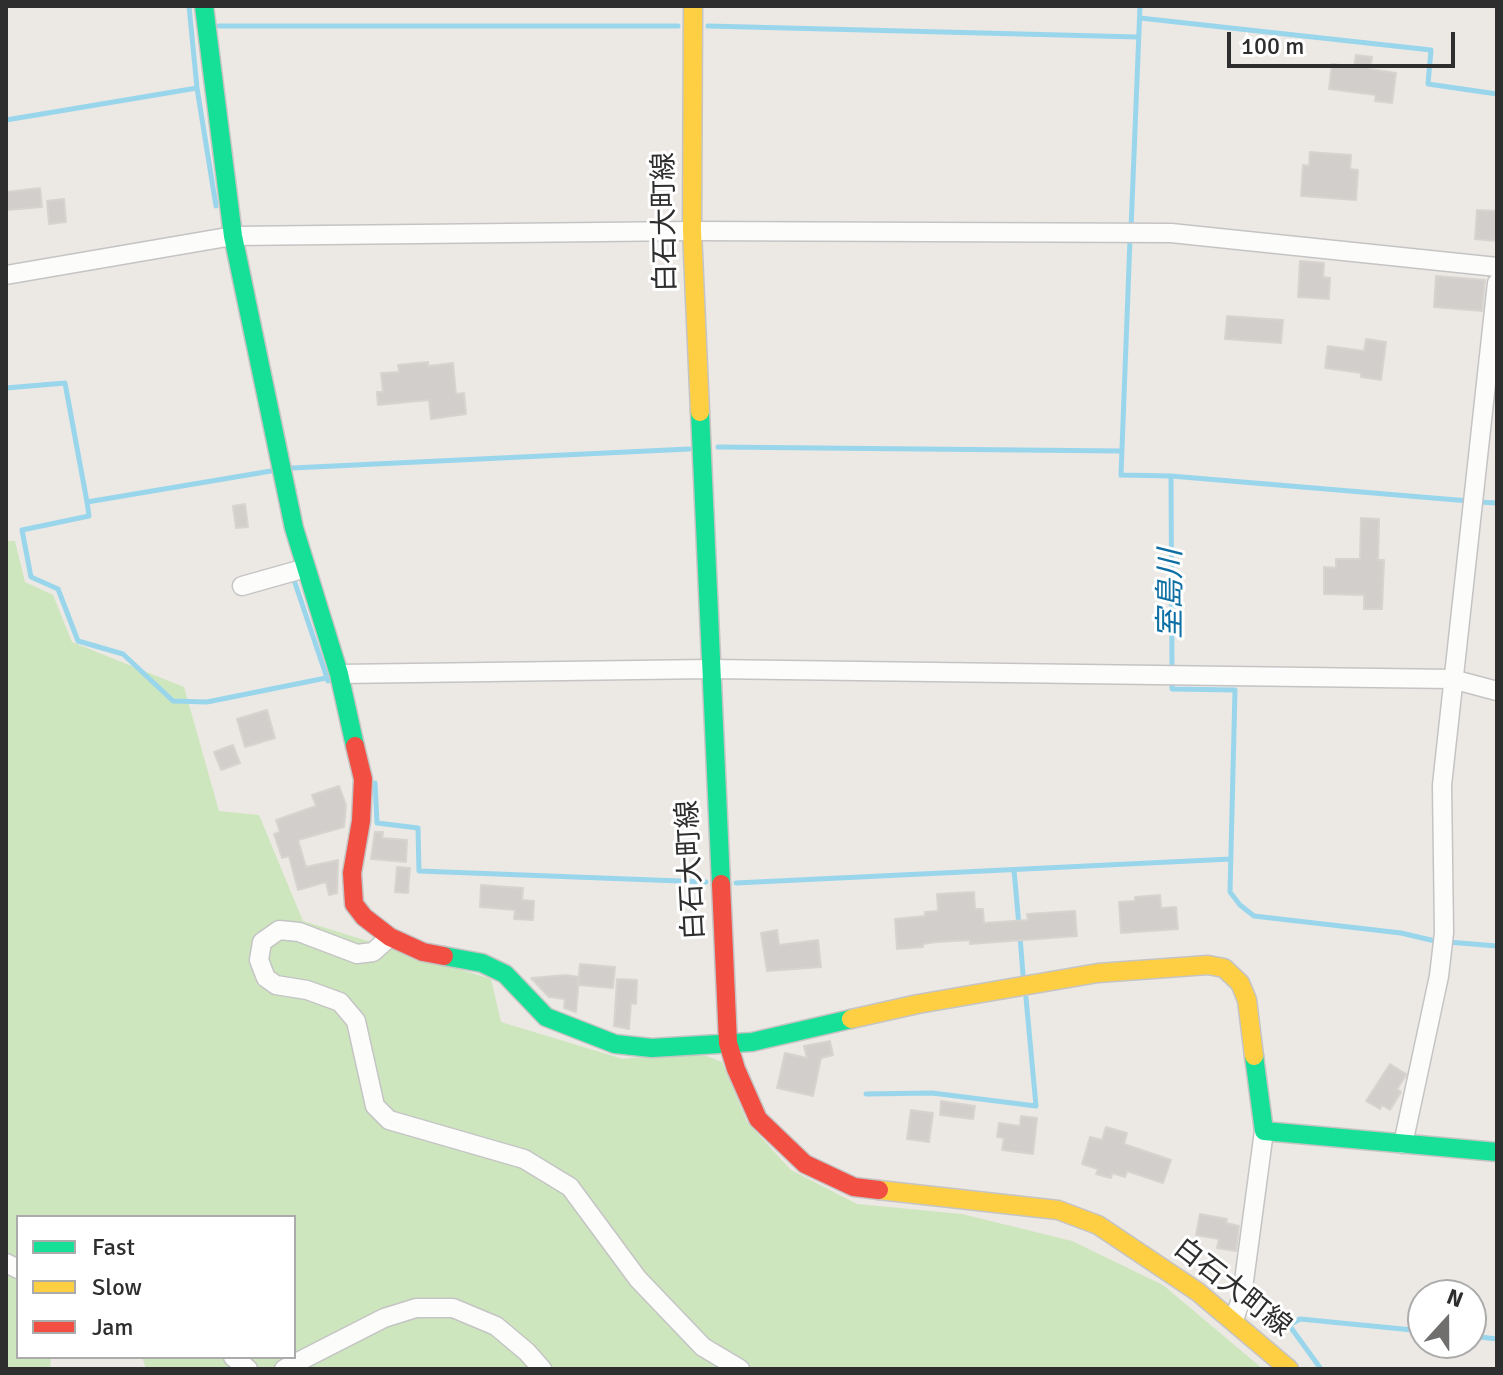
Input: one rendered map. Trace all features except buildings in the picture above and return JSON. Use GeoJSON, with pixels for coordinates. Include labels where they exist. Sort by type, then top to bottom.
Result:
{"type":"FeatureCollection","features":[{"type":"Feature","properties":{"kind":"street"},"geometry":{"type":"LineString","coordinates":[[204,6],[233,236],[294,528],[297,571],[339,674],[363,779],[361,821],[352,873],[354,904],[364,917],[390,937],[423,952],[482,963],[505,974],[546,1017],[615,1044],[652,1048],[752,1042],[918,1004],[1098,973],[1208,965],[1224,968],[1240,983],[1247,1000],[1264,1131],[1242,1296],[1234,1320]]}},
{"type":"Feature","properties":{"kind":"street","name":"白石大町線"},"geometry":{"type":"LineString","coordinates":[[693,6],[692,231],[728,1043],[736,1069],[758,1119],[805,1164],[854,1187],[1058,1210],[1098,1225],[1198,1292],[1289,1369]]}},
{"type":"Feature","properties":{"kind":"street"},"geometry":{"type":"LineString","coordinates":[[6,275],[233,236],[692,231],[1121,231],[1497,267]]}},
{"type":"Feature","properties":{"kind":"street"},"geometry":{"type":"LineString","coordinates":[[1403,1144],[1439,976],[1443,941],[1442,785],[1497,283]]}},
{"type":"Feature","properties":{"kind":"street"},"geometry":{"type":"LineString","coordinates":[[242,586],[297,571]]}},
{"type":"Feature","properties":{"kind":"street"},"geometry":{"type":"LineString","coordinates":[[339,674],[711,669],[1452,679],[1497,691]]}},
{"type":"Feature","properties":{"kind":"street"},"geometry":{"type":"LineString","coordinates":[[390,937],[373,952],[357,954],[299,932],[279,930],[262,942],[259,960],[266,978],[276,985],[307,990],[340,1002],[356,1021],[375,1106],[389,1120],[524,1159],[570,1187],[638,1279],[703,1347],[740,1369]]}},
{"type":"Feature","properties":{"kind":"street"},"geometry":{"type":"LineString","coordinates":[[1264,1131],[1497,1152]]}},
{"type":"Feature","properties":{"kind":"street"},"geometry":{"type":"LineString","coordinates":[[284,1369],[384,1318],[416,1308],[453,1308],[496,1326],[542,1369]]}},
{"type":"Feature","properties":{"kind":"green space"},"geometry":{"type":"Polygon","coordinates":[[[6,541],[15,541],[25,582],[53,595],[72,642],[184,687],[219,811],[259,815],[303,921],[491,979],[501,1022],[623,1059],[694,1051],[722,1062],[747,1122],[791,1170],[857,1204],[962,1214],[1072,1241],[1163,1285],[1263,1369],[146,1369],[143,1359],[296,1359],[296,1215],[16,1215],[16,1359],[51,1359],[50,1369],[6,1369],[6,541]]]}},
{"type":"Feature","properties":{"kind":"waterway"},"geometry":{"type":"LineString","coordinates":[[6,120],[197,88],[189,6]]}},
{"type":"Feature","properties":{"kind":"waterway","name":"室島川"},"geometry":{"type":"LineString","coordinates":[[1131,229],[1140,6]]}},
{"type":"Feature","properties":{"kind":"waterway"},"geometry":{"type":"LineString","coordinates":[[1140,18],[1431,50],[1428,84],[1497,94]]}},
{"type":"Feature","properties":{"kind":"waterway"},"geometry":{"type":"LineString","coordinates":[[219,26],[678,26]]}},
{"type":"Feature","properties":{"kind":"waterway"},"geometry":{"type":"LineString","coordinates":[[708,26],[1138,37]]}},
{"type":"Feature","properties":{"kind":"waterway"},"geometry":{"type":"LineString","coordinates":[[197,88],[216,206]]}},
{"type":"Feature","properties":{"kind":"waterway","name":"室島川"},"geometry":{"type":"LineString","coordinates":[[1130,239],[1121,475],[1171,476],[1172,671]]}},
{"type":"Feature","properties":{"kind":"waterway"},"geometry":{"type":"LineString","coordinates":[[6,388],[65,383],[87,502],[271,471]]}},
{"type":"Feature","properties":{"kind":"waterway"},"geometry":{"type":"LineString","coordinates":[[718,447],[1122,451]]}},
{"type":"Feature","properties":{"kind":"waterway"},"geometry":{"type":"LineString","coordinates":[[292,468],[689,449]]}},
{"type":"Feature","properties":{"kind":"waterway"},"geometry":{"type":"LineString","coordinates":[[1171,476],[1469,501]]}},
{"type":"Feature","properties":{"kind":"waterway"},"geometry":{"type":"LineString","coordinates":[[87,502],[89,516],[22,530],[31,577],[58,589],[78,641],[123,654],[173,701],[207,702],[326,678]]}},
{"type":"Feature","properties":{"kind":"waterway"},"geometry":{"type":"LineString","coordinates":[[1479,502],[1497,503]]}},
{"type":"Feature","properties":{"kind":"waterway"},"geometry":{"type":"LineString","coordinates":[[293,577],[328,681]]}},
{"type":"Feature","properties":{"kind":"waterway","name":"室島川"},"geometry":{"type":"LineString","coordinates":[[1172,681],[1172,689],[1235,690],[1230,892],[1240,905],[1254,916],[1401,933],[1435,941],[1497,946]]}},
{"type":"Feature","properties":{"kind":"waterway"},"geometry":{"type":"LineString","coordinates":[[375,783],[377,823],[418,828],[419,871],[706,882]]}},
{"type":"Feature","properties":{"kind":"waterway"},"geometry":{"type":"LineString","coordinates":[[736,883],[1231,859]]}},
{"type":"Feature","properties":{"kind":"waterway"},"geometry":{"type":"LineString","coordinates":[[1014,870],[1019,926]]}},
{"type":"Feature","properties":{"kind":"waterway"},"geometry":{"type":"LineString","coordinates":[[1020,936],[1023,975]]}},
{"type":"Feature","properties":{"kind":"waterway"},"geometry":{"type":"LineString","coordinates":[[866,1094],[932,1093],[1036,1106],[1026,998]]}},
{"type":"Feature","properties":{"kind":"waterway"},"geometry":{"type":"LineString","coordinates":[[1321,1369],[1289,1325],[1300,1319],[1407,1329]]}},
{"type":"Feature","properties":{"kind":"waterway"},"geometry":{"type":"LineString","coordinates":[[1487,1338],[1497,1339]]}},
{"type":"Feature","properties":{"kind":"traffic: fast"},"geometry":{"type":"LineString","coordinates":[[204,6],[233,236],[294,528],[339,674],[355,746]]}},
{"type":"Feature","properties":{"kind":"traffic: fast"},"geometry":{"type":"LineString","coordinates":[[700,412],[721,884]]}},
{"type":"Feature","properties":{"kind":"traffic: fast"},"geometry":{"type":"LineString","coordinates":[[444,956],[482,963],[505,974],[546,1017],[615,1044],[652,1048],[752,1042],[851,1019]]}},
{"type":"Feature","properties":{"kind":"traffic: fast"},"geometry":{"type":"LineString","coordinates":[[1254,1056],[1264,1131],[1497,1152]]}},
{"type":"Feature","properties":{"kind":"traffic: slow"},"geometry":{"type":"LineString","coordinates":[[693,6],[692,231],[700,412]]}},
{"type":"Feature","properties":{"kind":"traffic: slow"},"geometry":{"type":"LineString","coordinates":[[851,1019],[918,1004],[1098,973],[1208,965],[1224,968],[1240,983],[1247,1000],[1254,1056]]}},
{"type":"Feature","properties":{"kind":"traffic: slow"},"geometry":{"type":"LineString","coordinates":[[879,1190],[1058,1210],[1098,1225],[1198,1292],[1289,1369]]}},
{"type":"Feature","properties":{"kind":"traffic: jam"},"geometry":{"type":"LineString","coordinates":[[355,746],[363,779],[361,821],[352,873],[354,904],[364,917],[390,937],[423,952],[444,956]]}},
{"type":"Feature","properties":{"kind":"traffic: jam"},"geometry":{"type":"LineString","coordinates":[[721,884],[728,1043],[758,1119],[805,1164],[854,1187],[879,1190]]}}]}
